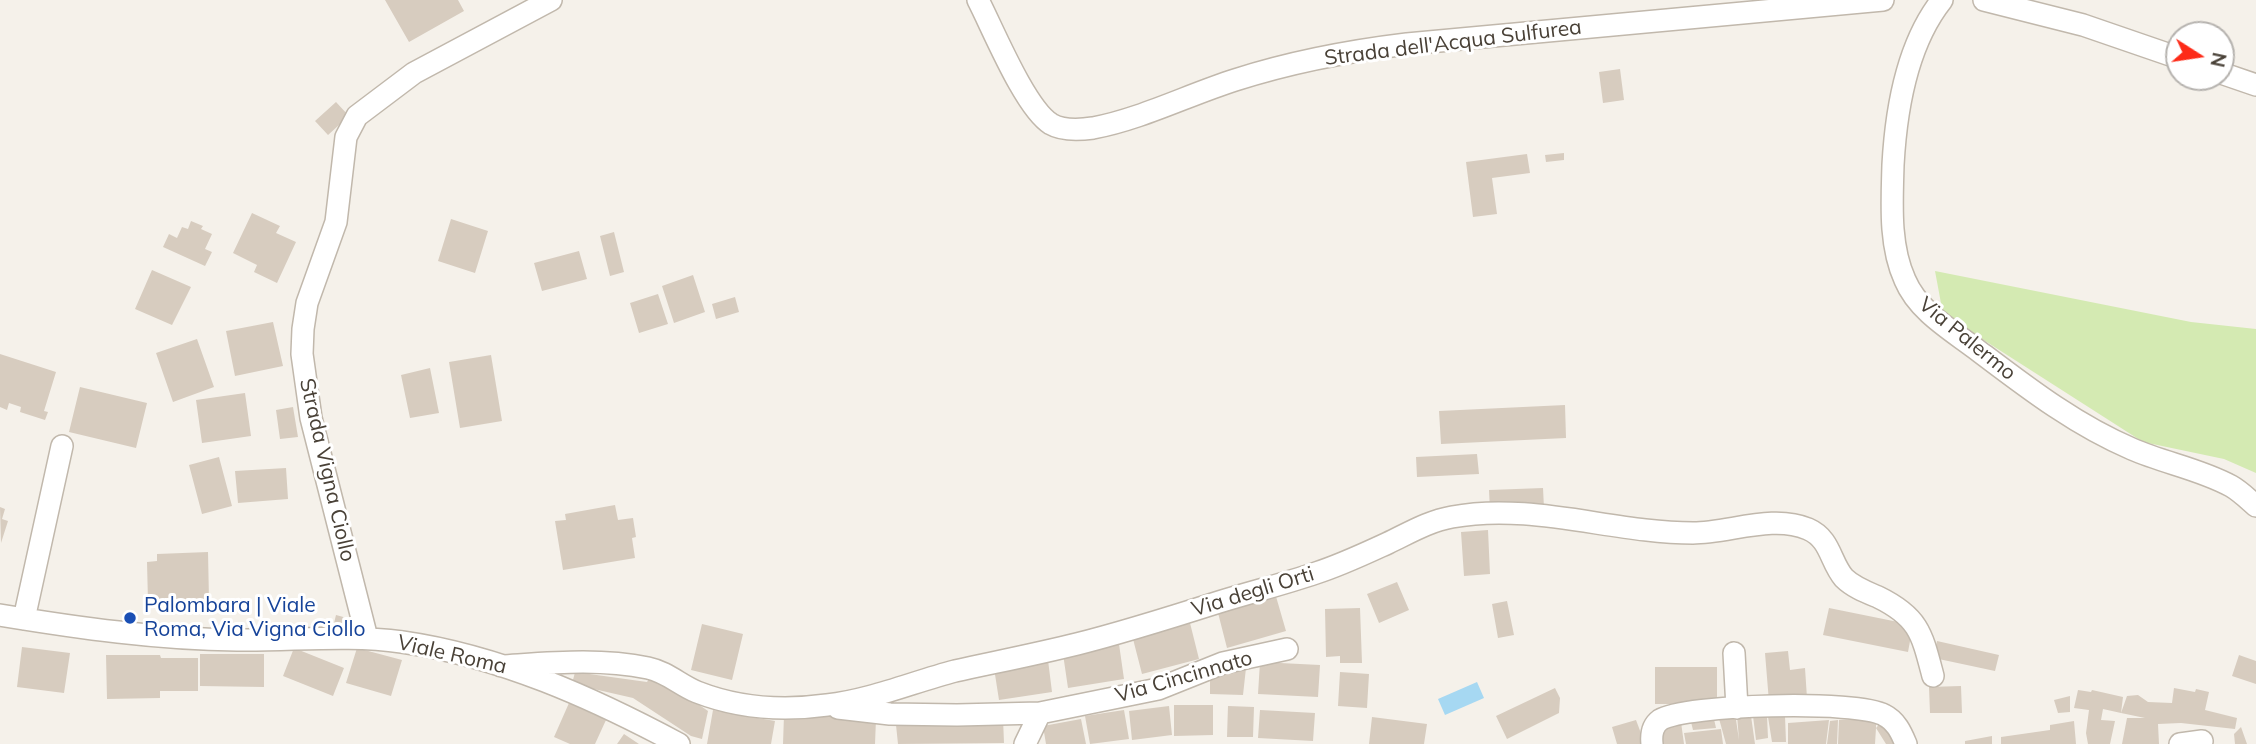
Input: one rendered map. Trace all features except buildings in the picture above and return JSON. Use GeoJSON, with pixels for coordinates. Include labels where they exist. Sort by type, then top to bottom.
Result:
{"type":"FeatureCollection","features":[{"type":"Feature","properties":{"kind":"street","name":"Strada Vigna Ciollo"},"geometry":{"type":"LineString","coordinates":[[367,638],[310,418],[302,354],[307,303],[336,222],[346,138],[357,116],[414,73],[551,0]]}},
{"type":"Feature","properties":{"kind":"street","name":"Strada dell'Acqua Sulfurea"},"geometry":{"type":"LineString","coordinates":[[978,0],[1018,79],[1039,111],[1049,123],[1075,130],[1114,123],[1235,80],[1344,52],[1883,0]]}},
{"type":"Feature","properties":{"kind":"street","name":"Via Palermo"},"geometry":{"type":"LineString","coordinates":[[1942,0],[1928,22],[1914,56],[1900,106],[1896,136],[1892,195],[1894,233],[1898,259],[1909,289],[1944,325],[2011,376],[2074,418],[2132,449],[2233,487],[2256,506]]}},
{"type":"Feature","properties":{"kind":"street"},"geometry":{"type":"LineString","coordinates":[[1984,0],[2083,25],[2165,53]]}},
{"type":"Feature","properties":{"kind":"street"},"geometry":{"type":"LineString","coordinates":[[2235,78],[2256,85]]}},
{"type":"Feature","properties":{"kind":"street"},"geometry":{"type":"LineString","coordinates":[[24,619],[62,446]]}},
{"type":"Feature","properties":{"kind":"street","name":"Via degli Orti"},"geometry":{"type":"LineString","coordinates":[[501,666],[583,661],[618,664],[652,669],[693,690],[736,704],[786,708],[822,706],[1137,628],[1316,573],[1359,557],[1435,521],[1487,513],[1564,518],[1694,533],[1775,524],[1803,527],[1820,536],[1848,582],[1894,605],[1909,617],[1922,636],[1933,676]]}},
{"type":"Feature","properties":{"kind":"street","name":"Viale Roma"},"geometry":{"type":"LineString","coordinates":[[0,615],[101,631],[195,638],[367,638],[404,642],[501,666],[563,688],[669,741]]}},
{"type":"Feature","properties":{"kind":"street","name":"Via Cincinnato"},"geometry":{"type":"LineString","coordinates":[[822,706],[890,714],[1040,713],[1158,688],[1223,663],[1287,649]]}},
{"type":"Feature","properties":{"kind":"street"},"geometry":{"type":"LineString","coordinates":[[1734,653],[1737,708]]}},
{"type":"Feature","properties":{"kind":"street"},"geometry":{"type":"LineString","coordinates":[[1654,734],[1676,715],[1737,708],[1799,706],[1870,710],[1884,714],[1896,723],[1906,744]]}},
{"type":"Feature","properties":{"kind":"street"},"geometry":{"type":"LineString","coordinates":[[1025,744],[1040,713]]}},
{"type":"Feature","properties":{"kind":"street"},"geometry":{"type":"LineString","coordinates":[[2180,744],[2202,741]]}},
{"type":"Feature","properties":{"kind":"green space"},"geometry":{"type":"Polygon","coordinates":[[[1935,271],[2191,322],[2256,329],[2256,473],[2224,459],[2143,442],[1943,314],[1935,271]]]}},
{"type":"Feature","properties":{"kind":"water"},"geometry":{"type":"Polygon","coordinates":[[[1477,682],[1484,698],[1445,715],[1438,699],[1477,682]]]}},
{"type":"Feature","properties":{"kind":"place","name":"Palombara | Viale Roma, Via Vigna Ciollo"},"geometry":{"type":"Point","coordinates":[130,618]}}]}
